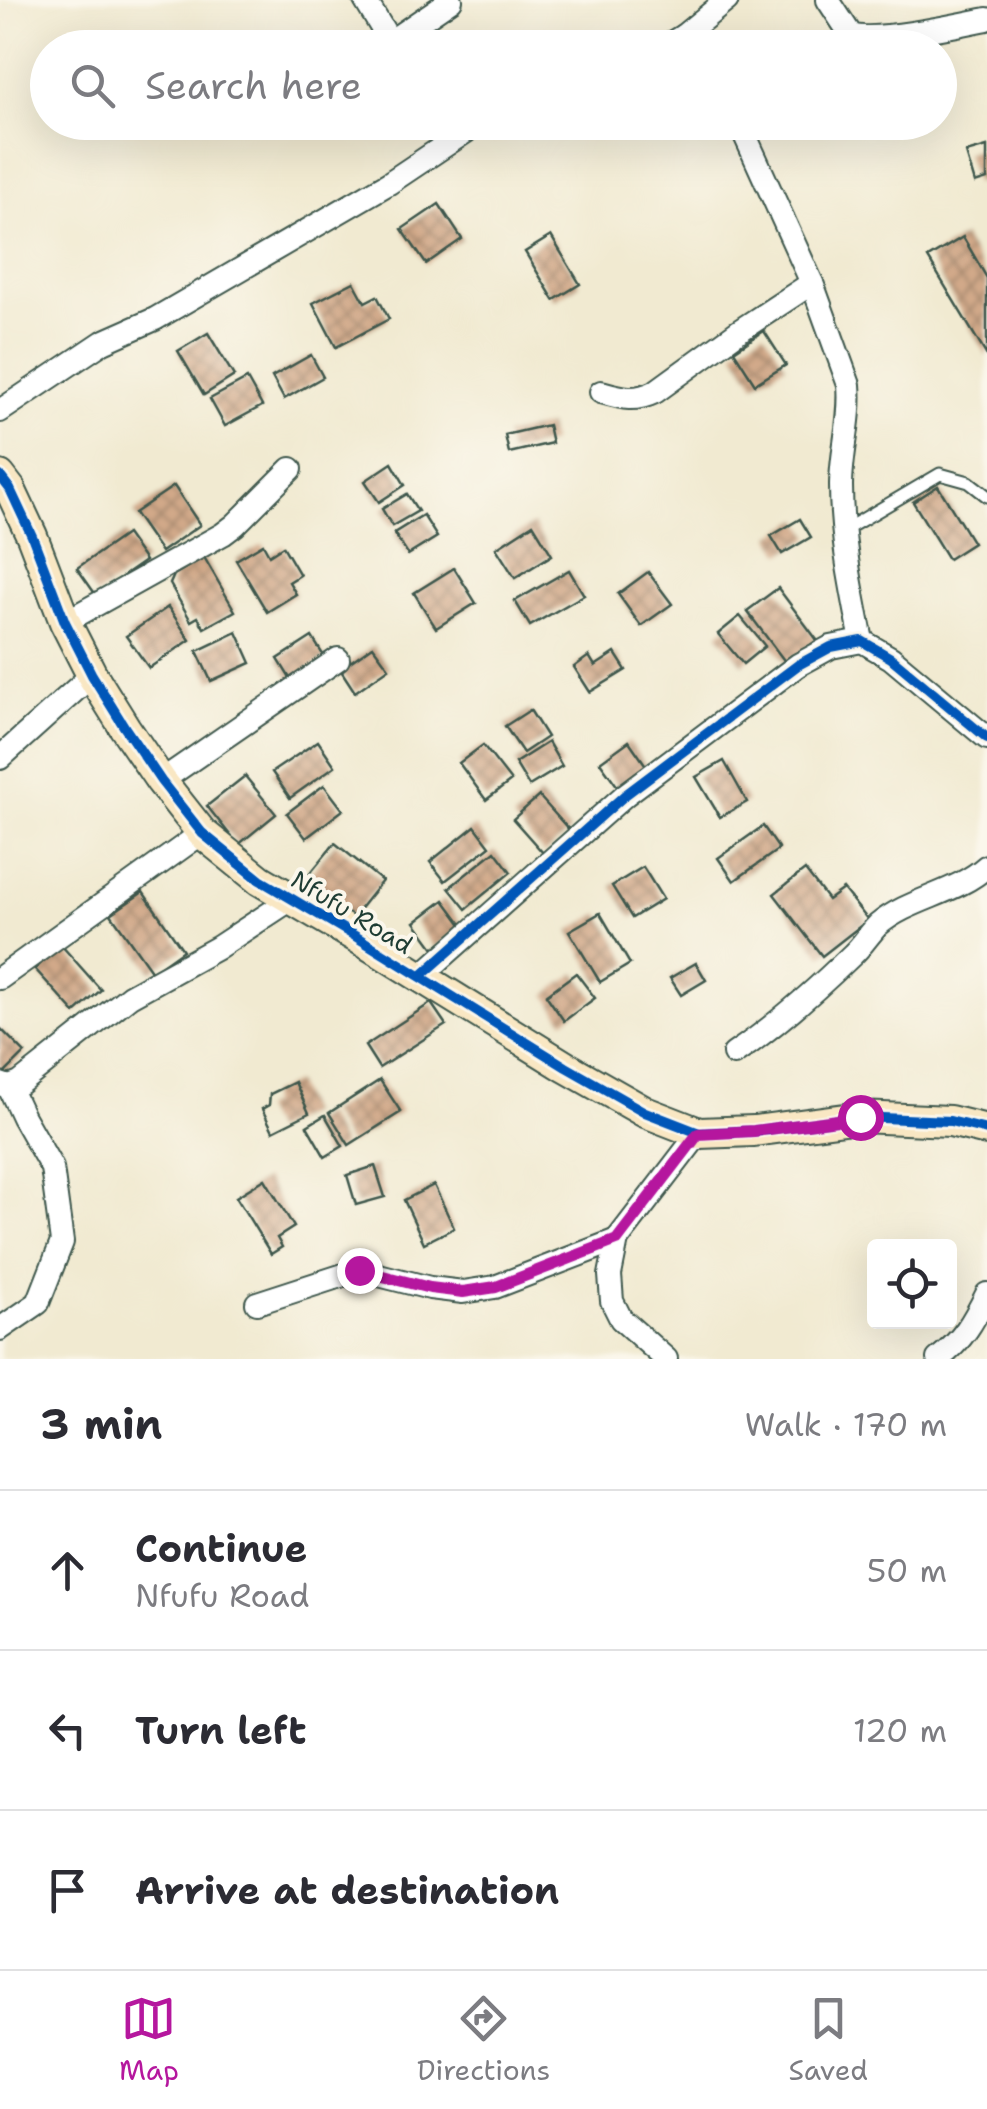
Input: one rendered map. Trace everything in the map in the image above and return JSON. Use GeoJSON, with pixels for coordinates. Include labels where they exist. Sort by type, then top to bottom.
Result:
{"type":"FeatureCollection","features":[{"type":"Feature","properties":{"kind":"street"},"geometry":{"type":"LineString","coordinates":[[365,0],[383,30]]}},
{"type":"Feature","properties":{"kind":"street"},"geometry":{"type":"LineString","coordinates":[[411,30],[451,0]]}},
{"type":"Feature","properties":{"kind":"street"},"geometry":{"type":"LineString","coordinates":[[694,30],[727,0]]}},
{"type":"Feature","properties":{"kind":"street"},"geometry":{"type":"LineString","coordinates":[[828,0],[848,30]]}},
{"type":"Feature","properties":{"kind":"street"},"geometry":{"type":"LineString","coordinates":[[925,30],[987,20]]}},
{"type":"Feature","properties":{"kind":"street"},"geometry":{"type":"LineString","coordinates":[[0,412],[103,342],[155,319],[389,183],[436,140]]}},
{"type":"Feature","properties":{"kind":"street"},"geometry":{"type":"LineString","coordinates":[[746,140],[812,283],[849,385],[842,460],[843,531],[862,641]]}},
{"type":"Feature","properties":{"kind":"street"},"geometry":{"type":"LineString","coordinates":[[601,392],[628,400],[655,392],[812,283]]}},
{"type":"Feature","properties":{"kind":"street"},"geometry":{"type":"LineString","coordinates":[[65,622],[223,534],[290,469]]}},
{"type":"Feature","properties":{"kind":"street","name":"Nfufu Road"},"geometry":{"type":"LineString","coordinates":[[0,476],[32,536],[65,622],[92,676],[161,781],[202,833],[290,900],[582,1076],[645,1112],[698,1134],[860,1117],[950,1121],[987,1130]]}},
{"type":"Feature","properties":{"kind":"street"},"geometry":{"type":"LineString","coordinates":[[420,976],[625,794],[798,665],[831,648],[862,641],[891,658],[987,738]]}},
{"type":"Feature","properties":{"kind":"street"},"geometry":{"type":"LineString","coordinates":[[161,781],[338,659]]}},
{"type":"Feature","properties":{"kind":"street"},"geometry":{"type":"LineString","coordinates":[[0,758],[92,676]]}},
{"type":"Feature","properties":{"kind":"street"},"geometry":{"type":"LineString","coordinates":[[0,978],[202,833]]}},
{"type":"Feature","properties":{"kind":"street"},"geometry":{"type":"LineString","coordinates":[[734,1054],[813,992],[859,949],[878,925],[977,876],[987,866]]}},
{"type":"Feature","properties":{"kind":"street"},"geometry":{"type":"LineString","coordinates":[[0,1329],[38,1303],[62,1242],[52,1168],[5,1085],[30,1076],[130,996],[217,948],[290,900]]}},
{"type":"Feature","properties":{"kind":"street"},"geometry":{"type":"LineString","coordinates":[[666,1359],[621,1319],[612,1301],[610,1276],[617,1240],[698,1134]]}},
{"type":"Feature","properties":{"kind":"street"},"geometry":{"type":"LineString","coordinates":[[256,1302],[359,1270],[430,1288],[463,1292],[496,1287],[617,1240]]}},
{"type":"Feature","properties":{"kind":"street"},"geometry":{"type":"LineString","coordinates":[[938,1359],[958,1344],[987,1294]]}},
{"type":"Feature","properties":{"kind":"lane"},"geometry":{"type":"LineString","coordinates":[[843,531],[940,474],[969,482],[987,496]]}},
{"type":"Feature","properties":{"kind":"building"},"geometry":{"type":"Polygon","coordinates":[[[987,147],[987,179],[975,183],[966,153],[987,147]]]}},
{"type":"Feature","properties":{"kind":"building"},"geometry":{"type":"Polygon","coordinates":[[[439,204],[462,239],[426,264],[402,229],[439,204]]]}},
{"type":"Feature","properties":{"kind":"building"},"geometry":{"type":"Polygon","coordinates":[[[551,236],[580,284],[554,300],[525,252],[551,236]]]}},
{"type":"Feature","properties":{"kind":"building"},"geometry":{"type":"Polygon","coordinates":[[[963,237],[987,278],[987,356],[928,258],[963,237]]]}},
{"type":"Feature","properties":{"kind":"building"},"geometry":{"type":"Polygon","coordinates":[[[354,282],[365,302],[377,296],[389,319],[336,347],[313,303],[354,282]]]}},
{"type":"Feature","properties":{"kind":"building"},"geometry":{"type":"Polygon","coordinates":[[[764,331],[786,365],[755,384],[734,351],[764,331]]]}},
{"type":"Feature","properties":{"kind":"building"},"geometry":{"type":"Polygon","coordinates":[[[208,333],[234,376],[204,395],[178,351],[208,333]]]}},
{"type":"Feature","properties":{"kind":"building"},"geometry":{"type":"Polygon","coordinates":[[[311,355],[323,377],[284,399],[272,377],[311,355]]]}},
{"type":"Feature","properties":{"kind":"building"},"geometry":{"type":"Polygon","coordinates":[[[247,379],[262,406],[225,426],[210,399],[247,379]]]}},
{"type":"Feature","properties":{"kind":"building"},"geometry":{"type":"Polygon","coordinates":[[[548,425],[552,443],[509,453],[505,435],[548,425]]]}},
{"type":"Feature","properties":{"kind":"building"},"geometry":{"type":"Polygon","coordinates":[[[392,463],[405,485],[379,502],[365,481],[392,463]]]}},
{"type":"Feature","properties":{"kind":"building"},"geometry":{"type":"Polygon","coordinates":[[[174,486],[200,525],[161,552],[134,513],[174,486]]]}},
{"type":"Feature","properties":{"kind":"building"},"geometry":{"type":"Polygon","coordinates":[[[938,486],[973,543],[948,559],[913,502],[938,486]]]}},
{"type":"Feature","properties":{"kind":"building"},"geometry":{"type":"Polygon","coordinates":[[[407,494],[418,511],[392,526],[382,509],[407,494]]]}},
{"type":"Feature","properties":{"kind":"building"},"geometry":{"type":"Polygon","coordinates":[[[423,515],[437,537],[408,555],[394,533],[423,515]]]}},
{"type":"Feature","properties":{"kind":"building"},"geometry":{"type":"Polygon","coordinates":[[[800,519],[811,537],[782,554],[771,536],[800,519]]]}},
{"type":"Feature","properties":{"kind":"building"},"geometry":{"type":"Polygon","coordinates":[[[533,524],[552,555],[515,578],[496,548],[533,524]]]}},
{"type":"Feature","properties":{"kind":"building"},"geometry":{"type":"Polygon","coordinates":[[[126,534],[145,561],[96,595],[77,568],[126,534]]]}},
{"type":"Feature","properties":{"kind":"building"},"geometry":{"type":"Polygon","coordinates":[[[263,544],[269,555],[283,546],[300,575],[289,582],[296,594],[267,612],[236,560],[263,544]]]}},
{"type":"Feature","properties":{"kind":"building"},"geometry":{"type":"Polygon","coordinates":[[[204,557],[235,611],[204,628],[198,617],[191,621],[170,584],[174,575],[204,557]]]}},
{"type":"Feature","properties":{"kind":"building"},"geometry":{"type":"Polygon","coordinates":[[[454,568],[476,603],[436,628],[414,593],[454,568]]]}},
{"type":"Feature","properties":{"kind":"building"},"geometry":{"type":"Polygon","coordinates":[[[569,570],[584,595],[530,626],[515,601],[569,570]]]}},
{"type":"Feature","properties":{"kind":"building"},"geometry":{"type":"Polygon","coordinates":[[[648,572],[672,604],[641,626],[618,594],[648,572]]]}},
{"type":"Feature","properties":{"kind":"building"},"geometry":{"type":"Polygon","coordinates":[[[778,588],[817,640],[786,663],[747,611],[778,588]]]}},
{"type":"Feature","properties":{"kind":"building"},"geometry":{"type":"Polygon","coordinates":[[[168,607],[190,640],[149,668],[126,636],[168,607]]]}},
{"type":"Feature","properties":{"kind":"building"},"geometry":{"type":"Polygon","coordinates":[[[740,616],[765,646],[743,664],[718,634],[740,616]]]}},
{"type":"Feature","properties":{"kind":"building"},"geometry":{"type":"Polygon","coordinates":[[[237,632],[251,663],[211,681],[197,651],[237,632]]]}},
{"type":"Feature","properties":{"kind":"building"},"geometry":{"type":"Polygon","coordinates":[[[312,637],[325,658],[291,680],[278,659],[312,637]]]}},
{"type":"Feature","properties":{"kind":"building"},"geometry":{"type":"Polygon","coordinates":[[[373,646],[389,668],[355,692],[340,669],[373,646]]]}},
{"type":"Feature","properties":{"kind":"building"},"geometry":{"type":"Polygon","coordinates":[[[615,653],[626,670],[590,692],[574,667],[589,656],[595,666],[615,653]]]}},
{"type":"Feature","properties":{"kind":"building"},"geometry":{"type":"Polygon","coordinates":[[[530,710],[547,737],[523,753],[505,726],[530,710]]]}},
{"type":"Feature","properties":{"kind":"building"},"geometry":{"type":"Polygon","coordinates":[[[318,741],[335,766],[290,798],[272,772],[318,741]]]}},
{"type":"Feature","properties":{"kind":"building"},"geometry":{"type":"Polygon","coordinates":[[[629,741],[647,767],[618,787],[600,762],[629,741]]]}},
{"type":"Feature","properties":{"kind":"building"},"geometry":{"type":"Polygon","coordinates":[[[548,742],[562,766],[529,786],[515,763],[548,742]]]}},
{"type":"Feature","properties":{"kind":"building"},"geometry":{"type":"Polygon","coordinates":[[[483,745],[511,781],[486,800],[459,763],[483,745]]]}},
{"type":"Feature","properties":{"kind":"building"},"geometry":{"type":"Polygon","coordinates":[[[724,761],[747,802],[720,817],[696,777],[724,761]]]}},
{"type":"Feature","properties":{"kind":"building"},"geometry":{"type":"Polygon","coordinates":[[[245,776],[276,814],[238,845],[207,806],[245,776]]]}},
{"type":"Feature","properties":{"kind":"building"},"geometry":{"type":"Polygon","coordinates":[[[324,785],[343,810],[306,838],[287,813],[324,785]]]}},
{"type":"Feature","properties":{"kind":"building"},"geometry":{"type":"Polygon","coordinates":[[[539,796],[570,831],[544,854],[513,819],[539,796]]]}},
{"type":"Feature","properties":{"kind":"building"},"geometry":{"type":"Polygon","coordinates":[[[475,826],[490,846],[445,881],[430,862],[475,826]]]}},
{"type":"Feature","properties":{"kind":"building"},"geometry":{"type":"Polygon","coordinates":[[[763,826],[779,849],[734,881],[718,858],[763,826]]]}},
{"type":"Feature","properties":{"kind":"building"},"geometry":{"type":"Polygon","coordinates":[[[335,843],[382,881],[350,921],[303,882],[335,843]]]}},
{"type":"Feature","properties":{"kind":"building"},"geometry":{"type":"Polygon","coordinates":[[[495,851],[511,872],[466,909],[449,888],[495,851]]]}},
{"type":"Feature","properties":{"kind":"building"},"geometry":{"type":"Polygon","coordinates":[[[643,867],[663,899],[632,918],[612,886],[643,867]]]}},
{"type":"Feature","properties":{"kind":"building"},"geometry":{"type":"Polygon","coordinates":[[[805,870],[828,900],[843,889],[868,920],[822,956],[774,894],[805,870]]]}},
{"type":"Feature","properties":{"kind":"building"},"geometry":{"type":"Polygon","coordinates":[[[143,892],[183,950],[152,972],[111,914],[143,892]]]}},
{"type":"Feature","properties":{"kind":"building"},"geometry":{"type":"Polygon","coordinates":[[[444,900],[464,927],[434,948],[415,922],[444,900]]]}},
{"type":"Feature","properties":{"kind":"building"},"geometry":{"type":"Polygon","coordinates":[[[600,913],[630,964],[600,982],[569,931],[600,913]]]}},
{"type":"Feature","properties":{"kind":"building"},"geometry":{"type":"Polygon","coordinates":[[[61,945],[101,990],[75,1013],[35,969],[61,945]]]}},
{"type":"Feature","properties":{"kind":"building"},"geometry":{"type":"Polygon","coordinates":[[[696,963],[706,980],[681,995],[670,978],[696,963]]]}},
{"type":"Feature","properties":{"kind":"building"},"geometry":{"type":"Polygon","coordinates":[[[576,973],[595,998],[564,1021],[546,995],[576,973]]]}},
{"type":"Feature","properties":{"kind":"building"},"geometry":{"type":"Polygon","coordinates":[[[431,1003],[446,1025],[379,1068],[365,1046],[431,1003]]]}},
{"type":"Feature","properties":{"kind":"building"},"geometry":{"type":"Polygon","coordinates":[[[0,1028],[25,1053],[0,1078],[0,1028]]]}},
{"type":"Feature","properties":{"kind":"building"},"geometry":{"type":"Polygon","coordinates":[[[380,1080],[401,1112],[349,1145],[329,1113],[380,1080]]]}},
{"type":"Feature","properties":{"kind":"building"},"geometry":{"type":"Polygon","coordinates":[[[295,1082],[309,1113],[273,1131],[262,1109],[269,1105],[270,1094],[295,1082]]]}},
{"type":"Feature","properties":{"kind":"building"},"geometry":{"type":"Polygon","coordinates":[[[325,1115],[343,1146],[325,1157],[307,1126],[325,1115]]]}},
{"type":"Feature","properties":{"kind":"building"},"geometry":{"type":"Polygon","coordinates":[[[375,1166],[385,1197],[356,1205],[347,1175],[375,1166]]]}},
{"type":"Feature","properties":{"kind":"building"},"geometry":{"type":"Polygon","coordinates":[[[265,1179],[294,1227],[277,1238],[282,1247],[271,1254],[236,1197],[265,1179]]]}},
{"type":"Feature","properties":{"kind":"building"},"geometry":{"type":"Polygon","coordinates":[[[434,1185],[454,1228],[424,1243],[404,1200],[434,1185]]]}},
{"type":"Feature","properties":{"kind":"cycle path"},"geometry":{"type":"LineString","coordinates":[[0,476],[32,536],[65,622],[125,728],[202,833],[260,880],[566,1067],[645,1112],[699,1133],[754,1131],[860,1117],[950,1121],[987,1130]]}},
{"type":"Feature","properties":{"kind":"cycle path"},"geometry":{"type":"LineString","coordinates":[[421,976],[625,795],[798,665],[831,647],[862,641],[891,658],[987,738]]}},
{"type":"Feature","properties":{"kind":"route"},"geometry":{"type":"LineString","coordinates":[[359,1270],[430,1288],[463,1292],[496,1287],[617,1240],[698,1134],[860,1117]]}}]}
